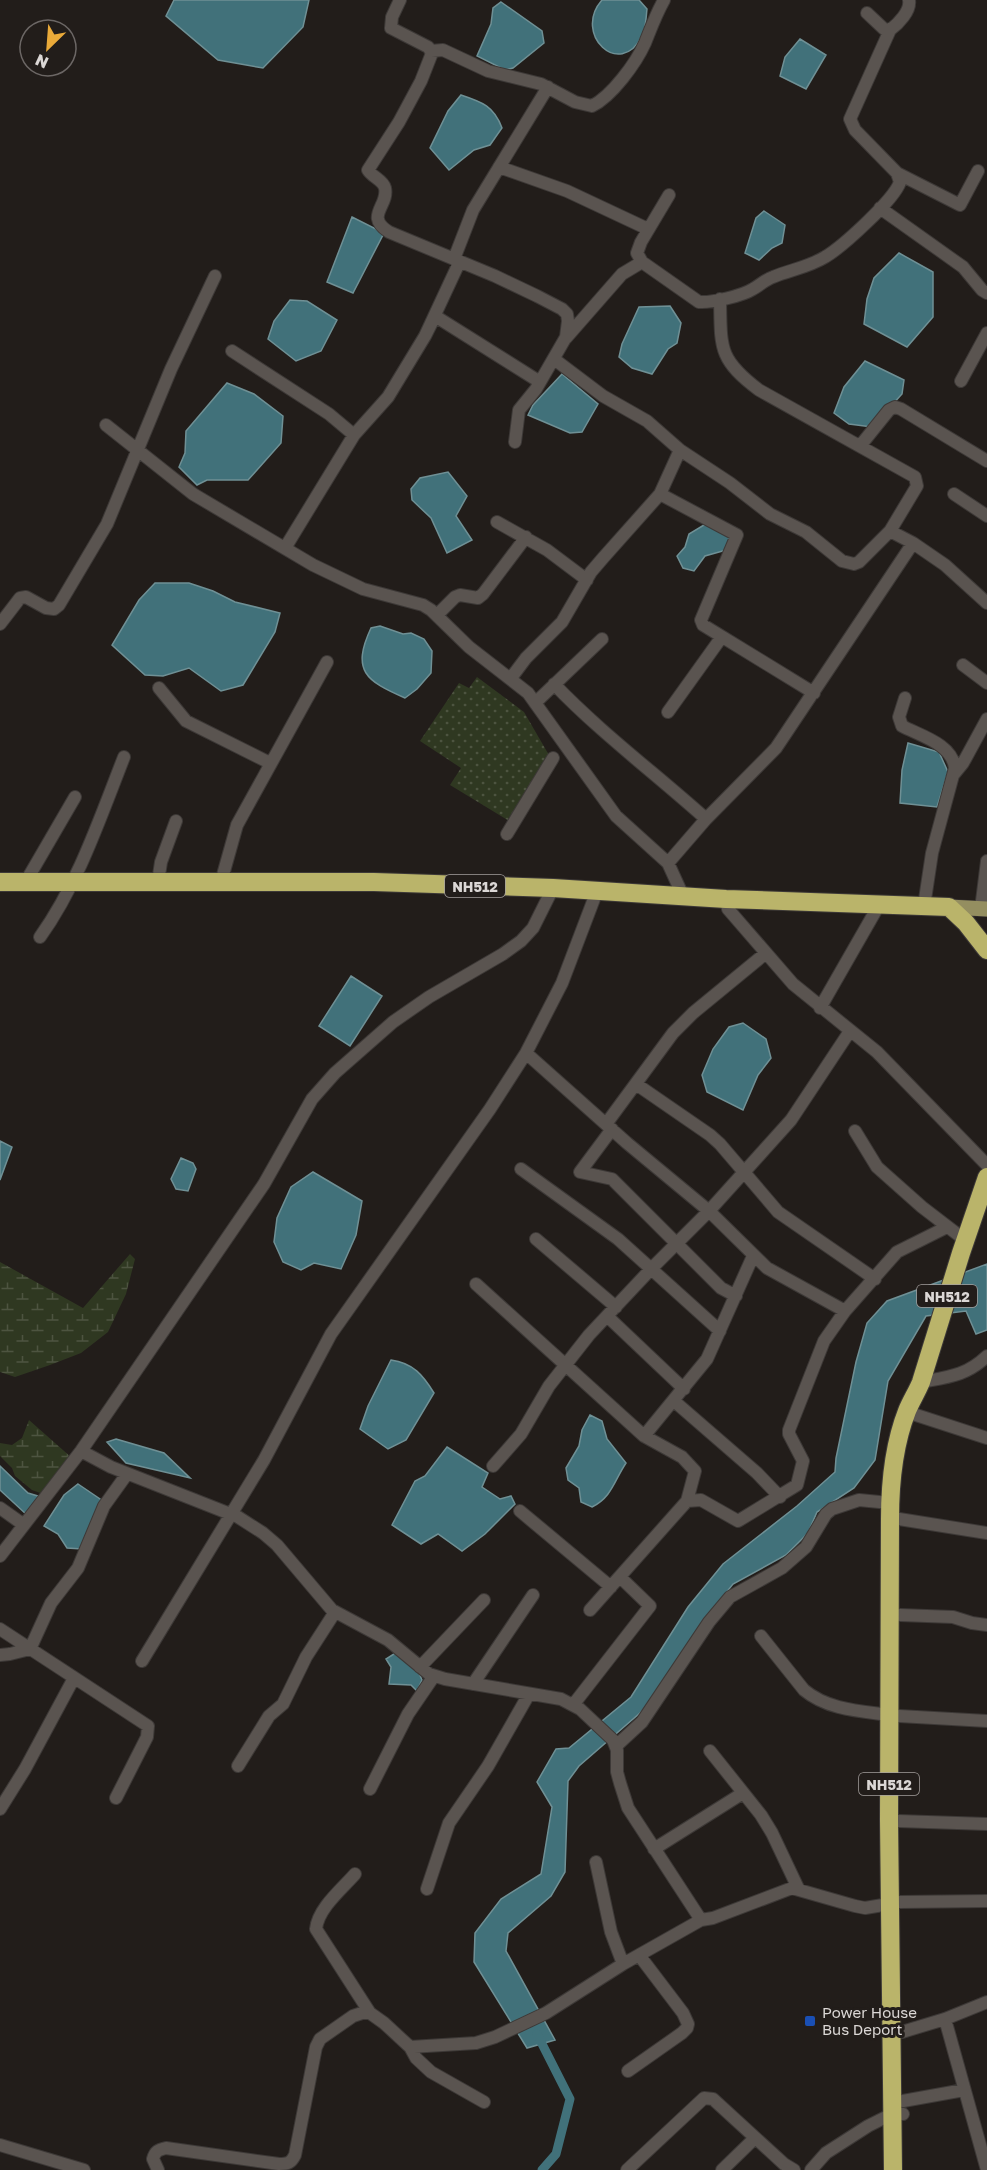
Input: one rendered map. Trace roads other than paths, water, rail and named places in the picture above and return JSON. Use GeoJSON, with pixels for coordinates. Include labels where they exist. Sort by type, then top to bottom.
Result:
{"type":"FeatureCollection","features":[{"type":"Feature","properties":{"kind":"highway","name":"NH512"},"geometry":{"type":"LineString","coordinates":[[0,882],[374,882],[554,888],[726,899],[949,907]]}},
{"type":"Feature","properties":{"kind":"highway"},"geometry":{"type":"LineString","coordinates":[[949,907],[966,923],[984,946]]}},
{"type":"Feature","properties":{"kind":"highway"},"geometry":{"type":"LineString","coordinates":[[984,946],[985,914]]}},
{"type":"Feature","properties":{"kind":"highway","name":"NH512"},"geometry":{"type":"LineString","coordinates":[[903,2170],[894,1903],[897,1451],[906,1412],[913,1408],[963,1246],[987,1177]]}},
{"type":"Feature","properties":{"kind":"highway","name":"NH512"},"geometry":{"type":"LineString","coordinates":[[893,2170],[900,2110],[902,2032],[894,1903],[898,1821],[895,1715],[900,1615],[895,1511]]}},
{"type":"Feature","properties":{"kind":"main road"},"geometry":{"type":"LineString","coordinates":[[949,907],[985,914]]}},
{"type":"Feature","properties":{"kind":"street"},"geometry":{"type":"LineString","coordinates":[[400,0],[392,17],[391,28],[432,51],[442,50],[488,71],[548,87],[582,105],[592,106],[616,86],[639,52],[664,0]]}},
{"type":"Feature","properties":{"kind":"street"},"geometry":{"type":"LineString","coordinates":[[669,195],[638,248],[638,257],[694,301],[705,303],[752,290],[772,277],[824,258],[837,249],[880,208],[899,185],[900,178],[897,173],[855,130],[850,118],[890,30],[907,11],[909,0]]}},
{"type":"Feature","properties":{"kind":"street"},"geometry":{"type":"LineString","coordinates":[[867,13],[884,29],[890,30]]}},
{"type":"Feature","properties":{"kind":"street"},"geometry":{"type":"LineString","coordinates":[[432,51],[421,81],[399,122],[368,171],[384,187],[385,192],[378,217],[382,227],[526,291],[562,309],[567,314],[568,321],[563,341],[540,382],[519,410],[515,442]]}},
{"type":"Feature","properties":{"kind":"street"},"geometry":{"type":"LineString","coordinates":[[454,259],[466,225],[548,87]]}},
{"type":"Feature","properties":{"kind":"street"},"geometry":{"type":"LineString","coordinates":[[499,166],[567,191],[648,229]]}},
{"type":"Feature","properties":{"kind":"street"},"geometry":{"type":"LineString","coordinates":[[897,173],[960,205],[978,172]]}},
{"type":"Feature","properties":{"kind":"street"},"geometry":{"type":"LineString","coordinates":[[880,208],[963,267],[987,293]]}},
{"type":"Feature","properties":{"kind":"street"},"geometry":{"type":"LineString","coordinates":[[425,336],[459,263],[454,259]]}},
{"type":"Feature","properties":{"kind":"street"},"geometry":{"type":"LineString","coordinates":[[563,341],[622,274],[642,262]]}},
{"type":"Feature","properties":{"kind":"street"},"geometry":{"type":"LineString","coordinates":[[0,624],[20,598],[26,597],[50,610],[58,605],[107,524],[171,369],[215,276]]}},
{"type":"Feature","properties":{"kind":"street"},"geometry":{"type":"LineString","coordinates":[[554,359],[603,396],[647,421],[680,450],[730,483],[770,514],[801,529],[848,563],[860,562],[890,531],[917,486],[917,480],[912,474],[759,390],[740,375],[729,363],[724,350],[721,336],[720,299]]}},
{"type":"Feature","properties":{"kind":"street"},"geometry":{"type":"LineString","coordinates":[[285,548],[354,435],[388,397],[435,316],[540,382]]}},
{"type":"Feature","properties":{"kind":"street"},"geometry":{"type":"LineString","coordinates":[[961,381],[987,333]]}},
{"type":"Feature","properties":{"kind":"street"},"geometry":{"type":"LineString","coordinates":[[232,351],[329,414],[354,435]]}},
{"type":"Feature","properties":{"kind":"street"},"geometry":{"type":"LineString","coordinates":[[860,446],[889,410],[895,407],[987,461]]}},
{"type":"Feature","properties":{"kind":"street"},"geometry":{"type":"LineString","coordinates":[[106,425],[193,494],[313,565],[363,589],[423,605],[437,615],[469,647],[528,693],[616,816],[668,863],[683,896]]}},
{"type":"Feature","properties":{"kind":"street"},"geometry":{"type":"LineString","coordinates":[[511,678],[526,658],[562,622],[603,558],[660,494],[680,450]]}},
{"type":"Feature","properties":{"kind":"street"},"geometry":{"type":"LineString","coordinates":[[660,494],[737,535],[701,620],[703,625],[814,693]]}},
{"type":"Feature","properties":{"kind":"street"},"geometry":{"type":"LineString","coordinates":[[954,494],[987,516]]}},
{"type":"Feature","properties":{"kind":"street"},"geometry":{"type":"LineString","coordinates":[[497,522],[547,549],[587,580]]}},
{"type":"Feature","properties":{"kind":"street"},"geometry":{"type":"LineString","coordinates":[[890,531],[913,543],[945,565],[987,603]]}},
{"type":"Feature","properties":{"kind":"street"},"geometry":{"type":"LineString","coordinates":[[437,615],[455,597],[460,595],[478,598],[483,594],[526,537]]}},
{"type":"Feature","properties":{"kind":"street"},"geometry":{"type":"LineString","coordinates":[[668,863],[706,819],[776,748],[913,543]]}},
{"type":"Feature","properties":{"kind":"street"},"geometry":{"type":"LineString","coordinates":[[668,712],[721,638]]}},
{"type":"Feature","properties":{"kind":"street"},"geometry":{"type":"LineString","coordinates":[[535,703],[602,639]]}},
{"type":"Feature","properties":{"kind":"street"},"geometry":{"type":"LineString","coordinates":[[221,882],[237,825],[327,662]]}},
{"type":"Feature","properties":{"kind":"street"},"geometry":{"type":"LineString","coordinates":[[963,665],[987,683]]}},
{"type":"Feature","properties":{"kind":"street"},"geometry":{"type":"LineString","coordinates":[[554,684],[586,717],[660,777],[706,819]]}},
{"type":"Feature","properties":{"kind":"street"},"geometry":{"type":"LineString","coordinates":[[159,688],[186,721],[270,763]]}},
{"type":"Feature","properties":{"kind":"street"},"geometry":{"type":"LineString","coordinates":[[905,698],[899,717],[902,726],[932,740],[945,750],[954,762],[954,774],[932,853],[924,906]]}},
{"type":"Feature","properties":{"kind":"street"},"geometry":{"type":"LineString","coordinates":[[954,774],[963,763],[987,719]]}},
{"type":"Feature","properties":{"kind":"street"},"geometry":{"type":"LineString","coordinates":[[40,937],[53,919],[72,883],[124,757]]}},
{"type":"Feature","properties":{"kind":"street"},"geometry":{"type":"LineString","coordinates":[[507,834],[553,758]]}},
{"type":"Feature","properties":{"kind":"street"},"geometry":{"type":"LineString","coordinates":[[25,882],[75,797]]}},
{"type":"Feature","properties":{"kind":"street"},"geometry":{"type":"LineString","coordinates":[[158,882],[161,862],[176,820]]}},
{"type":"Feature","properties":{"kind":"street"},"geometry":{"type":"LineString","coordinates":[[985,914],[987,861]]}},
{"type":"Feature","properties":{"kind":"street"},"geometry":{"type":"LineString","coordinates":[[0,1556],[81,1451],[264,1184],[312,1099],[335,1073],[393,1022],[429,997],[521,941],[532,928],[554,888]]}},
{"type":"Feature","properties":{"kind":"street"},"geometry":{"type":"LineString","coordinates":[[142,1662],[264,1460],[331,1334],[490,1109],[526,1053],[562,983],[597,891]]}},
{"type":"Feature","properties":{"kind":"street"},"geometry":{"type":"LineString","coordinates":[[726,899],[728,909],[793,984],[877,1052],[987,1165]]}},
{"type":"Feature","properties":{"kind":"street"},"geometry":{"type":"LineString","coordinates":[[820,1008],[879,904]]}},
{"type":"Feature","properties":{"kind":"street"},"geometry":{"type":"LineString","coordinates":[[736,1296],[722,1288],[612,1179],[580,1172],[636,1084],[674,1033],[693,1013],[766,953]]}},
{"type":"Feature","properties":{"kind":"street"},"geometry":{"type":"LineString","coordinates":[[493,1466],[521,1434],[549,1386],[589,1335],[709,1211],[791,1120],[850,1031]]}},
{"type":"Feature","properties":{"kind":"street"},"geometry":{"type":"LineString","coordinates":[[526,1053],[709,1211],[767,1268],[845,1311]]}},
{"type":"Feature","properties":{"kind":"street"},"geometry":{"type":"LineString","coordinates":[[636,1084],[710,1135],[778,1212],[875,1279]]}},
{"type":"Feature","properties":{"kind":"street"},"geometry":{"type":"LineString","coordinates":[[855,1131],[878,1167],[947,1227],[963,1246]]}},
{"type":"Feature","properties":{"kind":"street"},"geometry":{"type":"LineString","coordinates":[[521,1169],[618,1239],[720,1331]]}},
{"type":"Feature","properties":{"kind":"street"},"geometry":{"type":"LineString","coordinates":[[687,1501],[701,1500],[738,1521],[797,1485],[803,1466],[800,1454],[789,1434],[791,1423],[824,1341],[845,1311],[897,1252],[947,1227]]}},
{"type":"Feature","properties":{"kind":"street"},"geometry":{"type":"LineString","coordinates":[[536,1239],[611,1312],[684,1389]]}},
{"type":"Feature","properties":{"kind":"street"},"geometry":{"type":"LineString","coordinates":[[644,1436],[707,1359],[753,1256]]}},
{"type":"Feature","properties":{"kind":"street"},"geometry":{"type":"LineString","coordinates":[[476,1284],[644,1436],[682,1457],[695,1471],[687,1501],[590,1610]]}},
{"type":"Feature","properties":{"kind":"street"},"geometry":{"type":"LineString","coordinates":[[921,1382],[958,1376],[970,1370],[987,1356]]}},
{"type":"Feature","properties":{"kind":"street"},"geometry":{"type":"LineString","coordinates":[[674,1401],[757,1473],[780,1497]]}},
{"type":"Feature","properties":{"kind":"street"},"geometry":{"type":"LineString","coordinates":[[913,1408],[987,1438]]}},
{"type":"Feature","properties":{"kind":"street"},"geometry":{"type":"LineString","coordinates":[[81,1451],[127,1474],[231,1514],[263,1533],[296,1565],[324,1602],[336,1612],[388,1640],[434,1676],[561,1699],[577,1707],[614,1743],[617,1772],[628,1808],[701,1920]]}},
{"type":"Feature","properties":{"kind":"street"},"geometry":{"type":"LineString","coordinates":[[30,1649],[51,1604],[78,1568],[104,1506],[127,1474]]}},
{"type":"Feature","properties":{"kind":"street"},"geometry":{"type":"LineString","coordinates":[[614,1743],[642,1722],[709,1622],[730,1597],[775,1573],[806,1547],[832,1509],[859,1500],[987,1533]]}},
{"type":"Feature","properties":{"kind":"street"},"geometry":{"type":"LineString","coordinates":[[0,1508],[24,1525]]}},
{"type":"Feature","properties":{"kind":"street"},"geometry":{"type":"LineString","coordinates":[[520,1511],[650,1606],[577,1707]]}},
{"type":"Feature","properties":{"kind":"street"},"geometry":{"type":"LineString","coordinates":[[473,1684],[533,1595]]}},
{"type":"Feature","properties":{"kind":"street"},"geometry":{"type":"LineString","coordinates":[[420,1667],[484,1600]]}},
{"type":"Feature","properties":{"kind":"street"},"geometry":{"type":"LineString","coordinates":[[238,1766],[269,1716],[283,1704],[306,1657],[336,1612]]}},
{"type":"Feature","properties":{"kind":"street"},"geometry":{"type":"LineString","coordinates":[[900,1615],[953,1617],[987,1625]]}},
{"type":"Feature","properties":{"kind":"street"},"geometry":{"type":"LineString","coordinates":[[0,1629],[148,1726],[147,1737],[116,1798]]}},
{"type":"Feature","properties":{"kind":"street"},"geometry":{"type":"LineString","coordinates":[[761,1636],[804,1690],[811,1696],[843,1708],[895,1715],[987,1720]]}},
{"type":"Feature","properties":{"kind":"street"},"geometry":{"type":"LineString","coordinates":[[0,1654],[30,1649]]}},
{"type":"Feature","properties":{"kind":"street"},"geometry":{"type":"LineString","coordinates":[[370,1789],[408,1714],[434,1676]]}},
{"type":"Feature","properties":{"kind":"street"},"geometry":{"type":"LineString","coordinates":[[0,1809],[25,1769],[74,1678]]}},
{"type":"Feature","properties":{"kind":"street"},"geometry":{"type":"LineString","coordinates":[[427,1888],[449,1823],[488,1766],[529,1694]]}},
{"type":"Feature","properties":{"kind":"street"},"geometry":{"type":"LineString","coordinates":[[710,1751],[772,1833],[798,1888]]}},
{"type":"Feature","properties":{"kind":"street"},"geometry":{"type":"LineString","coordinates":[[654,1849],[743,1793]]}},
{"type":"Feature","properties":{"kind":"street"},"geometry":{"type":"LineString","coordinates":[[898,1821],[987,1824]]}},
{"type":"Feature","properties":{"kind":"street"},"geometry":{"type":"LineString","coordinates":[[596,1862],[611,1932],[623,1964]]}},
{"type":"Feature","properties":{"kind":"street"},"geometry":{"type":"LineString","coordinates":[[355,1874],[323,1912],[316,1929],[370,2013],[410,2046],[416,2058],[430,2072],[484,2102]]}},
{"type":"Feature","properties":{"kind":"street"},"geometry":{"type":"LineString","coordinates":[[410,2046],[476,2043],[495,2037],[546,2013],[623,1964],[701,1920],[713,1918],[792,1888],[865,1908],[894,1903],[987,1901]]}},
{"type":"Feature","properties":{"kind":"street"},"geometry":{"type":"LineString","coordinates":[[628,2071],[682,2033],[688,2024],[639,1955]]}},
{"type":"Feature","properties":{"kind":"street"},"geometry":{"type":"LineString","coordinates":[[902,2032],[945,2019],[987,2002]]}},
{"type":"Feature","properties":{"kind":"street"},"geometry":{"type":"LineString","coordinates":[[158,2170],[153,2159],[155,2153],[166,2148],[279,2164],[292,2161],[316,2047],[320,2039],[353,2016],[370,2013]]}},
{"type":"Feature","properties":{"kind":"street"},"geometry":{"type":"LineString","coordinates":[[945,2019],[987,2170]]}},
{"type":"Feature","properties":{"kind":"street"},"geometry":{"type":"LineString","coordinates":[[811,2170],[826,2153],[868,2126],[900,2110],[964,2090]]}},
{"type":"Feature","properties":{"kind":"street"},"geometry":{"type":"LineString","coordinates":[[627,2170],[704,2098],[713,2099],[784,2164],[794,2170]]}},
{"type":"Feature","properties":{"kind":"street"},"geometry":{"type":"LineString","coordinates":[[722,2170],[755,2138]]}},
{"type":"Feature","properties":{"kind":"street"},"geometry":{"type":"LineString","coordinates":[[0,2145],[84,2170]]}},
{"type":"Feature","properties":{"kind":"street"},"geometry":{"type":"LineString","coordinates":[[637,2161],[648,2170]]}},
{"type":"Feature","properties":{"kind":"water"},"geometry":{"type":"Polygon","coordinates":[[[174,0],[309,0],[303,27],[263,68],[218,60],[166,16],[174,0]]]}},
{"type":"Feature","properties":{"kind":"water"},"geometry":{"type":"Polygon","coordinates":[[[602,0],[639,0],[647,9],[642,36],[633,48],[622,54],[612,53],[602,47],[596,38],[592,26],[594,13],[602,0]]]}},
{"type":"Feature","properties":{"kind":"water"},"geometry":{"type":"Polygon","coordinates":[[[501,2],[542,31],[544,43],[513,68],[505,70],[477,56],[491,24],[493,8],[501,2]]]}},
{"type":"Feature","properties":{"kind":"water"},"geometry":{"type":"Polygon","coordinates":[[[800,39],[826,55],[806,89],[780,76],[785,57],[800,39]]]}},
{"type":"Feature","properties":{"kind":"water"},"geometry":{"type":"Polygon","coordinates":[[[461,95],[491,110],[502,128],[490,145],[474,150],[449,170],[430,148],[448,111],[461,95]]]}},
{"type":"Feature","properties":{"kind":"water"},"geometry":{"type":"Polygon","coordinates":[[[764,211],[785,225],[782,243],[772,248],[759,260],[745,253],[756,218],[764,211]]]}},
{"type":"Feature","properties":{"kind":"water"},"geometry":{"type":"Polygon","coordinates":[[[352,217],[384,233],[353,293],[327,282],[352,217]]]}},
{"type":"Feature","properties":{"kind":"water"},"geometry":{"type":"Polygon","coordinates":[[[899,253],[933,272],[933,317],[907,347],[864,324],[867,299],[874,278],[899,253]]]}},
{"type":"Feature","properties":{"kind":"water"},"geometry":{"type":"Polygon","coordinates":[[[290,300],[307,301],[337,320],[321,351],[296,361],[268,339],[274,321],[290,300]]]}},
{"type":"Feature","properties":{"kind":"water"},"geometry":{"type":"Polygon","coordinates":[[[670,306],[681,323],[677,343],[668,349],[652,374],[632,368],[619,357],[622,344],[639,307],[670,306]]]}},
{"type":"Feature","properties":{"kind":"water"},"geometry":{"type":"Polygon","coordinates":[[[865,361],[904,380],[902,394],[872,427],[849,424],[834,413],[844,387],[865,361]]]}},
{"type":"Feature","properties":{"kind":"water"},"geometry":{"type":"Polygon","coordinates":[[[562,374],[598,404],[582,432],[570,433],[528,415],[533,405],[562,374]]]}},
{"type":"Feature","properties":{"kind":"water"},"geometry":{"type":"Polygon","coordinates":[[[227,383],[254,394],[283,416],[281,443],[248,480],[207,480],[197,485],[179,467],[185,453],[186,431],[227,383]]]}},
{"type":"Feature","properties":{"kind":"water"},"geometry":{"type":"Polygon","coordinates":[[[448,472],[467,496],[456,516],[472,540],[447,553],[431,518],[412,500],[411,489],[420,478],[448,472]]]}},
{"type":"Feature","properties":{"kind":"water"},"geometry":{"type":"Polygon","coordinates":[[[709,522],[729,538],[730,549],[705,556],[694,571],[683,568],[677,556],[685,547],[689,534],[709,522]]]}},
{"type":"Feature","properties":{"kind":"water"},"geometry":{"type":"Polygon","coordinates":[[[155,583],[189,583],[235,602],[280,613],[275,632],[243,685],[221,691],[189,668],[163,676],[145,675],[112,645],[139,600],[155,583]]]}},
{"type":"Feature","properties":{"kind":"water"},"geometry":{"type":"Polygon","coordinates":[[[380,626],[403,634],[411,633],[424,639],[432,651],[431,673],[417,689],[405,698],[372,680],[363,665],[362,655],[371,628],[380,626]]]}},
{"type":"Feature","properties":{"kind":"water"},"geometry":{"type":"Polygon","coordinates":[[[908,743],[939,752],[948,772],[937,807],[900,803],[902,770],[908,743]]]}},
{"type":"Feature","properties":{"kind":"water"},"geometry":{"type":"Polygon","coordinates":[[[351,976],[382,996],[350,1046],[319,1026],[351,976]]]}},
{"type":"Feature","properties":{"kind":"water"},"geometry":{"type":"Polygon","coordinates":[[[743,1023],[766,1039],[771,1058],[758,1075],[743,1110],[707,1092],[702,1075],[713,1049],[729,1027],[743,1023]]]}},
{"type":"Feature","properties":{"kind":"water"},"geometry":{"type":"Polygon","coordinates":[[[0,1141],[12,1147],[0,1180],[0,1141]]]}},
{"type":"Feature","properties":{"kind":"water"},"geometry":{"type":"Polygon","coordinates":[[[181,1158],[193,1163],[196,1169],[188,1191],[176,1189],[171,1179],[181,1158]]]}},
{"type":"Feature","properties":{"kind":"water"},"geometry":{"type":"Polygon","coordinates":[[[313,1172],[362,1201],[356,1235],[341,1269],[314,1263],[301,1270],[283,1262],[274,1242],[277,1218],[291,1187],[313,1172]]]}},
{"type":"Feature","properties":{"kind":"water"},"geometry":{"type":"Polygon","coordinates":[[[987,1264],[987,1330],[976,1334],[966,1311],[926,1316],[888,1381],[875,1460],[854,1488],[817,1512],[808,1533],[786,1555],[733,1584],[699,1627],[648,1706],[579,1766],[568,1781],[565,1872],[551,1896],[508,1933],[506,1951],[555,2040],[527,2048],[474,1962],[475,1933],[501,1899],[541,1874],[552,1807],[537,1782],[556,1749],[569,1748],[631,1697],[688,1607],[723,1564],[797,1506],[835,1472],[856,1362],[867,1323],[887,1301],[987,1264]]]}},
{"type":"Feature","properties":{"kind":"water"},"geometry":{"type":"Polygon","coordinates":[[[391,1360],[417,1371],[434,1393],[406,1440],[388,1449],[360,1429],[368,1406],[391,1360]]]}},
{"type":"Feature","properties":{"kind":"water"},"geometry":{"type":"Polygon","coordinates":[[[590,1415],[602,1421],[607,1439],[626,1463],[608,1493],[592,1507],[581,1502],[579,1488],[568,1480],[566,1468],[579,1446],[582,1430],[590,1415]]]}},
{"type":"Feature","properties":{"kind":"water"},"geometry":{"type":"Polygon","coordinates":[[[116,1439],[164,1453],[190,1478],[126,1463],[107,1442],[116,1439]]]}},
{"type":"Feature","properties":{"kind":"water"},"geometry":{"type":"Polygon","coordinates":[[[447,1447],[488,1473],[482,1487],[500,1499],[511,1496],[515,1504],[485,1534],[462,1551],[438,1534],[421,1544],[392,1525],[415,1481],[425,1476],[447,1447]]]}},
{"type":"Feature","properties":{"kind":"water"},"geometry":{"type":"Polygon","coordinates":[[[0,1466],[28,1493],[41,1497],[27,1515],[0,1490],[0,1466]]]}},
{"type":"Feature","properties":{"kind":"water"},"geometry":{"type":"Polygon","coordinates":[[[78,1484],[103,1501],[82,1549],[67,1548],[58,1534],[44,1526],[64,1495],[78,1484]]]}},
{"type":"Feature","properties":{"kind":"water"},"geometry":{"type":"Polygon","coordinates":[[[397,1652],[419,1673],[422,1680],[417,1691],[411,1685],[389,1684],[391,1667],[386,1659],[397,1652]]]}},
{"type":"Feature","properties":{"kind":"waterway"},"geometry":{"type":"LineString","coordinates":[[537,2034],[570,2099],[556,2154],[542,2170]]}},
{"type":"Feature","properties":{"kind":"place","name":"Power House Bus Deport"},"geometry":{"type":"Point","coordinates":[810,2021]}}]}
